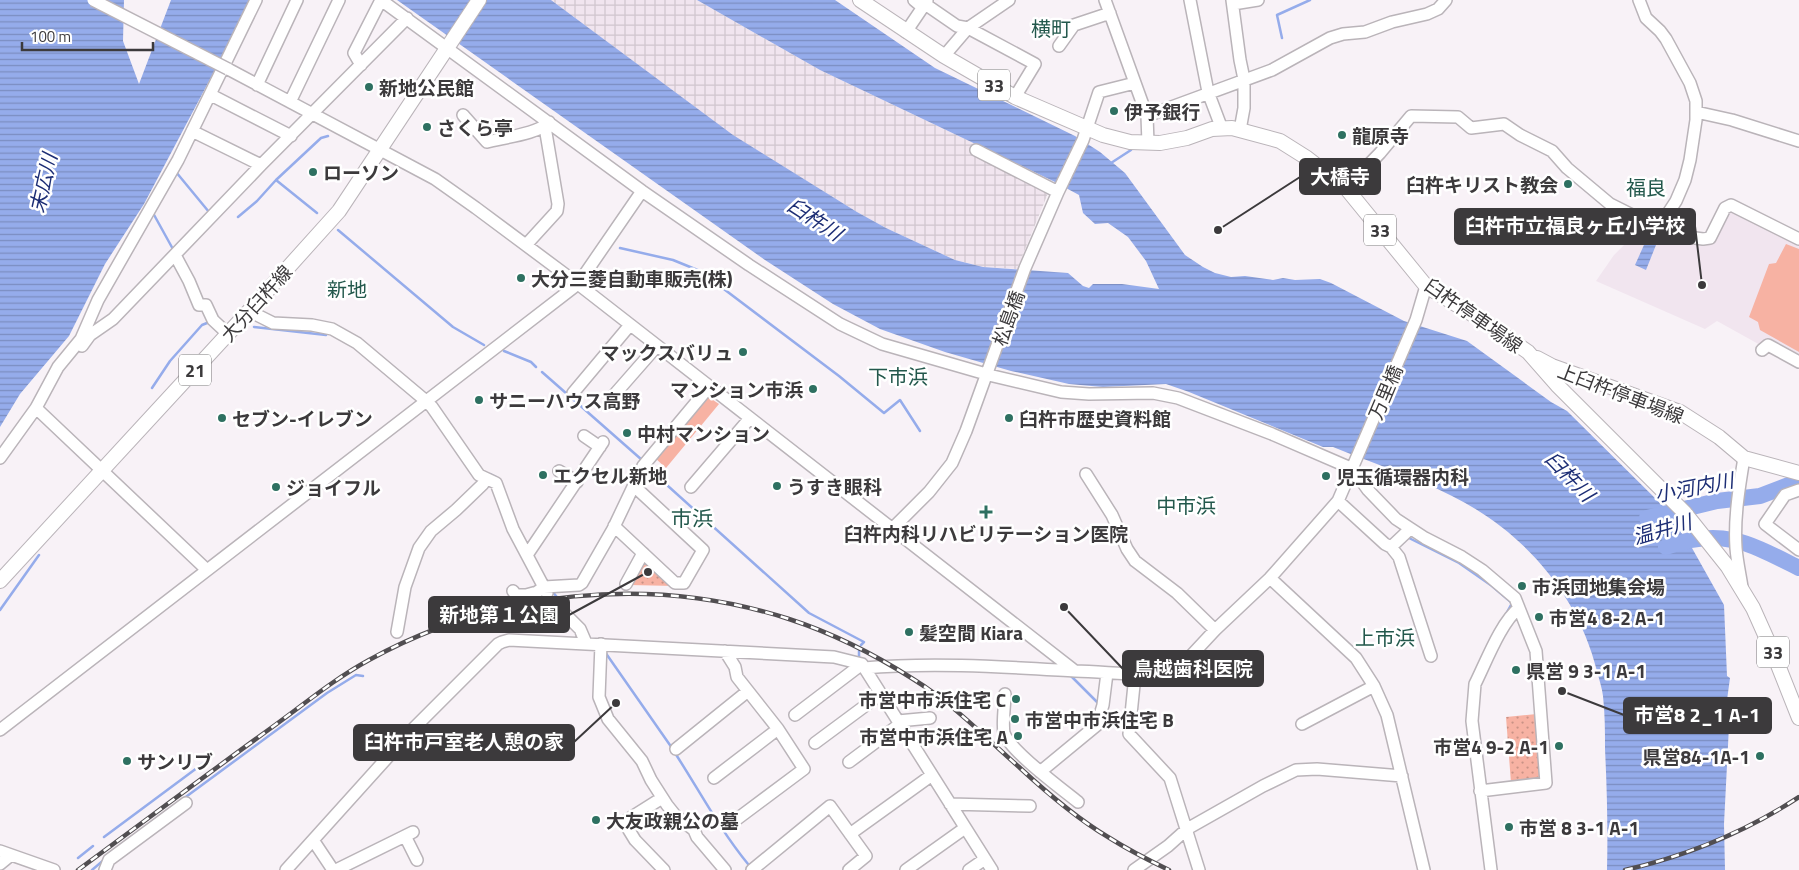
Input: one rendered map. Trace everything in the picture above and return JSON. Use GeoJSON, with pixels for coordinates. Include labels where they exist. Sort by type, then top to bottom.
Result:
{"type":"FeatureCollection","features":[{"type":"Feature","properties":{"kind":"main road","name":"大分臼杵線"},"geometry":{"type":"LineString","coordinates":[[0,581],[250,312],[339,211],[479,0]]}},
{"type":"Feature","properties":{"kind":"main road","name":"臼杵停車場線"},"geometry":{"type":"LineString","coordinates":[[860,0],[944,56],[1084,134],[1148,143],[1170,142],[1212,129],[1232,128],[1280,141],[1291,147],[1346,188],[1426,286],[1488,324],[1528,352],[1570,398],[1685,513],[1714,548],[1742,589]]}},
{"type":"Feature","properties":{"kind":"main road","name":"上臼杵停車場線"},"geometry":{"type":"LineString","coordinates":[[1528,352],[1552,366],[1680,412],[1719,437],[1744,458],[1797,471]]}},
{"type":"Feature","properties":{"kind":"main road"},"geometry":{"type":"LineString","coordinates":[[1570,398],[1582,377]]}},
{"type":"Feature","properties":{"kind":"main road","name":"33"},"geometry":{"type":"LineString","coordinates":[[1742,589],[1754,608],[1799,718]]}},
{"type":"Feature","properties":{"kind":"street"},"geometry":{"type":"LineString","coordinates":[[93,0],[257,84],[435,179],[578,284],[1075,671]]}},
{"type":"Feature","properties":{"kind":"street"},"geometry":{"type":"LineString","coordinates":[[0,458],[36,408],[58,367],[81,339],[98,300],[178,160],[256,0]]}},
{"type":"Feature","properties":{"kind":"street"},"geometry":{"type":"LineString","coordinates":[[257,84],[297,0]]}},
{"type":"Feature","properties":{"kind":"street"},"geometry":{"type":"LineString","coordinates":[[290,102],[339,0]]}},
{"type":"Feature","properties":{"kind":"street"},"geometry":{"type":"LineString","coordinates":[[361,65],[354,53],[381,0],[449,46],[547,124],[749,265],[840,324],[882,344],[989,371],[1060,392],[1153,394],[1178,398],[1354,466],[1368,490],[1396,519],[1425,538],[1462,557],[1482,570],[1515,598],[1536,651],[1546,783],[1480,791]]}},
{"type":"Feature","properties":{"kind":"street"},"geometry":{"type":"LineString","coordinates":[[914,0],[920,5],[927,2]]}},
{"type":"Feature","properties":{"kind":"street"},"geometry":{"type":"LineString","coordinates":[[944,56],[968,28],[1009,0]]}},
{"type":"Feature","properties":{"kind":"street"},"geometry":{"type":"LineString","coordinates":[[1106,0],[1147,116],[1148,143]]}},
{"type":"Feature","properties":{"kind":"street"},"geometry":{"type":"LineString","coordinates":[[1190,0],[1208,92],[1222,129]]}},
{"type":"Feature","properties":{"kind":"street"},"geometry":{"type":"LineString","coordinates":[[1240,130],[1244,108],[1244,79],[1232,2],[1258,0]]}},
{"type":"Feature","properties":{"kind":"street"},"geometry":{"type":"LineString","coordinates":[[1147,116],[1272,70],[1330,38],[1343,34],[1365,32],[1392,22],[1423,16],[1438,9],[1446,0]]}},
{"type":"Feature","properties":{"kind":"street"},"geometry":{"type":"LineString","coordinates":[[1639,0],[1646,18],[1660,31],[1696,97],[1690,160],[1685,180],[1676,201],[1661,224]]}},
{"type":"Feature","properties":{"kind":"street"},"geometry":{"type":"LineString","coordinates":[[906,32],[927,2]]}},
{"type":"Feature","properties":{"kind":"street"},"geometry":{"type":"LineString","coordinates":[[927,2],[957,26],[968,28],[1034,64],[1015,97]]}},
{"type":"Feature","properties":{"kind":"street"},"geometry":{"type":"LineString","coordinates":[[1059,46],[1074,25],[1110,13]]}},
{"type":"Feature","properties":{"kind":"street"},"geometry":{"type":"LineString","coordinates":[[50,383],[57,380],[90,335],[113,318],[175,256],[260,165],[407,18]]}},
{"type":"Feature","properties":{"kind":"street","name":"松島橋"},"geometry":{"type":"LineString","coordinates":[[892,528],[929,492],[952,463],[989,371],[1026,268],[1084,134],[1098,92],[1135,83]]}},
{"type":"Feature","properties":{"kind":"street"},"geometry":{"type":"LineString","coordinates":[[211,95],[291,136]]}},
{"type":"Feature","properties":{"kind":"street"},"geometry":{"type":"LineString","coordinates":[[1696,112],[1732,120],[1799,141]]}},
{"type":"Feature","properties":{"kind":"street"},"geometry":{"type":"LineString","coordinates":[[463,115],[487,142],[529,132],[547,124]]}},
{"type":"Feature","properties":{"kind":"street"},"geometry":{"type":"LineString","coordinates":[[1346,188],[1380,153],[1411,116],[1458,117],[1471,128],[1504,124],[1520,135],[1552,151],[1567,168],[1610,204],[1634,216],[1661,224],[1688,236],[1703,239],[1710,238],[1725,208],[1731,205],[1799,239]]}},
{"type":"Feature","properties":{"kind":"street"},"geometry":{"type":"LineString","coordinates":[[526,245],[557,211],[558,204],[547,124]]}},
{"type":"Feature","properties":{"kind":"street"},"geometry":{"type":"LineString","coordinates":[[192,131],[260,165]]}},
{"type":"Feature","properties":{"kind":"street"},"geometry":{"type":"LineString","coordinates":[[976,150],[1059,190]]}},
{"type":"Feature","properties":{"kind":"street"},"geometry":{"type":"LineString","coordinates":[[0,730],[578,284],[642,191]]}},
{"type":"Feature","properties":{"kind":"street"},"geometry":{"type":"LineString","coordinates":[[175,256],[189,281],[199,305],[206,305],[213,320],[228,334]]}},
{"type":"Feature","properties":{"kind":"street","name":"万里橋"},"geometry":{"type":"LineString","coordinates":[[863,666],[976,666],[1135,675],[1174,674],[1215,630],[1270,578],[1338,501],[1416,320],[1426,286]]}},
{"type":"Feature","properties":{"kind":"street"},"geometry":{"type":"LineString","coordinates":[[250,312],[273,323],[323,327],[338,332],[357,342],[426,401],[479,475],[496,483],[513,528],[530,552],[546,590]]}},
{"type":"Feature","properties":{"kind":"street"},"geometry":{"type":"LineString","coordinates":[[573,394],[630,325]]}},
{"type":"Feature","properties":{"kind":"street"},"geometry":{"type":"LineString","coordinates":[[1762,350],[1768,345],[1799,362]]}},
{"type":"Feature","properties":{"kind":"street"},"geometry":{"type":"LineString","coordinates":[[614,395],[657,346]]}},
{"type":"Feature","properties":{"kind":"street"},"geometry":{"type":"LineString","coordinates":[[513,591],[516,595],[526,595],[582,583],[614,526],[643,466],[709,387]]}},
{"type":"Feature","properties":{"kind":"street"},"geometry":{"type":"LineString","coordinates":[[36,408],[207,570]]}},
{"type":"Feature","properties":{"kind":"street"},"geometry":{"type":"LineString","coordinates":[[691,487],[750,418]]}},
{"type":"Feature","properties":{"kind":"street"},"geometry":{"type":"LineString","coordinates":[[530,552],[601,445],[584,436]]}},
{"type":"Feature","properties":{"kind":"street"},"geometry":{"type":"LineString","coordinates":[[1742,589],[1736,548],[1736,528],[1737,506],[1744,458]]}},
{"type":"Feature","properties":{"kind":"street"},"geometry":{"type":"LineString","coordinates":[[559,471],[577,482]]}},
{"type":"Feature","properties":{"kind":"street"},"geometry":{"type":"LineString","coordinates":[[1086,474],[1112,515],[1127,549],[1135,561],[1177,593],[1215,630]]}},
{"type":"Feature","properties":{"kind":"street"},"geometry":{"type":"LineString","coordinates":[[397,632],[405,587],[419,548],[431,531],[483,484],[485,479]]}},
{"type":"Feature","properties":{"kind":"street"},"geometry":{"type":"LineString","coordinates":[[614,526],[675,583],[684,583],[704,550],[634,486]]}},
{"type":"Feature","properties":{"kind":"street"},"geometry":{"type":"LineString","coordinates":[[1799,490],[1785,496],[1765,524],[1799,550]]}},
{"type":"Feature","properties":{"kind":"street"},"geometry":{"type":"LineString","coordinates":[[1338,501],[1385,544],[1391,547],[1399,557],[1431,656]]}},
{"type":"Feature","properties":{"kind":"street"},"geometry":{"type":"LineString","coordinates":[[1391,547],[1410,529]]}},
{"type":"Feature","properties":{"kind":"street"},"geometry":{"type":"LineString","coordinates":[[626,584],[643,552]]}},
{"type":"Feature","properties":{"kind":"street"},"geometry":{"type":"LineString","coordinates":[[1270,578],[1356,658],[1374,686],[1386,715],[1424,870]]}},
{"type":"Feature","properties":{"kind":"street"},"geometry":{"type":"LineString","coordinates":[[555,604],[580,629],[586,643]]}},
{"type":"Feature","properties":{"kind":"street"},"geometry":{"type":"LineString","coordinates":[[1491,870],[1472,721],[1475,684],[1502,631],[1512,614],[1519,608]]}},
{"type":"Feature","properties":{"kind":"street"},"geometry":{"type":"LineString","coordinates":[[286,870],[414,728],[498,644],[509,640],[834,657],[863,666],[992,870]]}},
{"type":"Feature","properties":{"kind":"street"},"geometry":{"type":"LineString","coordinates":[[601,644],[598,698],[601,706],[623,739],[642,761],[662,798],[675,815],[694,830],[697,837],[725,870]]}},
{"type":"Feature","properties":{"kind":"street"},"geometry":{"type":"LineString","coordinates":[[725,651],[735,667],[737,677],[778,730],[804,769],[733,822]]}},
{"type":"Feature","properties":{"kind":"street"},"geometry":{"type":"LineString","coordinates":[[795,715],[863,666]]}},
{"type":"Feature","properties":{"kind":"street"},"geometry":{"type":"LineString","coordinates":[[1040,772],[1097,724],[1103,705],[1107,673]]}},
{"type":"Feature","properties":{"kind":"street"},"geometry":{"type":"LineString","coordinates":[[1135,675],[1129,734],[1170,778],[1199,870]]}},
{"type":"Feature","properties":{"kind":"street"},"geometry":{"type":"LineString","coordinates":[[1302,724],[1374,686]]}},
{"type":"Feature","properties":{"kind":"street"},"geometry":{"type":"LineString","coordinates":[[676,749],[748,691]]}},
{"type":"Feature","properties":{"kind":"street"},"geometry":{"type":"LineString","coordinates":[[816,744],[881,694]]}},
{"type":"Feature","properties":{"kind":"street"},"geometry":{"type":"LineString","coordinates":[[1005,694],[1004,732],[1010,743],[1040,772],[1078,802]]}},
{"type":"Feature","properties":{"kind":"street"},"geometry":{"type":"LineString","coordinates":[[849,762],[899,723],[930,718]]}},
{"type":"Feature","properties":{"kind":"street"},"geometry":{"type":"LineString","coordinates":[[714,778],[778,730]]}},
{"type":"Feature","properties":{"kind":"street"},"geometry":{"type":"LineString","coordinates":[[1134,870],[1168,846],[1187,829],[1263,786],[1296,770],[1317,769],[1402,776]]}},
{"type":"Feature","properties":{"kind":"street"},"geometry":{"type":"LineString","coordinates":[[850,834],[932,775]]}},
{"type":"Feature","properties":{"kind":"street"},"geometry":{"type":"LineString","coordinates":[[662,798],[624,822],[636,840],[664,870]]}},
{"type":"Feature","properties":{"kind":"street"},"geometry":{"type":"LineString","coordinates":[[105,870],[109,860],[186,803]]}},
{"type":"Feature","properties":{"kind":"street"},"geometry":{"type":"LineString","coordinates":[[950,804],[1030,806]]}},
{"type":"Feature","properties":{"kind":"street"},"geometry":{"type":"LineString","coordinates":[[752,870],[830,806],[866,856],[848,870]]}},
{"type":"Feature","properties":{"kind":"street"},"geometry":{"type":"LineString","coordinates":[[906,870],[965,828]]}},
{"type":"Feature","properties":{"kind":"street"},"geometry":{"type":"LineString","coordinates":[[313,840],[335,870],[409,834],[417,860]]}},
{"type":"Feature","properties":{"kind":"street"},"geometry":{"type":"LineString","coordinates":[[0,864],[5,853],[54,870]]}},
{"type":"Feature","properties":{"kind":"street"},"geometry":{"type":"LineString","coordinates":[[969,870],[985,859]]}},
{"type":"Feature","properties":{"kind":"shaded area"},"geometry":{"type":"Polygon","coordinates":[[[551,0],[697,0],[820,70],[1053,181],[1017,269],[983,267],[955,260],[886,228],[857,212],[732,135],[551,0]]]}},
{"type":"Feature","properties":{"kind":"shaded area"},"geometry":{"type":"Polygon","coordinates":[[[1729,209],[1799,241],[1799,357],[1769,339],[1762,346],[1717,321],[1705,329],[1596,281],[1614,255],[1642,223],[1655,225],[1704,246],[1710,244],[1729,209]]]}},
{"type":"Feature","properties":{"kind":"shaded area"},"geometry":{"type":"Polygon","coordinates":[[[1786,244],[1799,249],[1799,352],[1760,330],[1758,322],[1749,317],[1769,264],[1776,263],[1786,244]]]}},
{"type":"Feature","properties":{"kind":"shaded area"},"geometry":{"type":"Polygon","coordinates":[[[707,396],[719,404],[666,468],[655,458],[707,396]]]}},
{"type":"Feature","properties":{"kind":"shaded area"},"geometry":{"type":"Polygon","coordinates":[[[642,560],[647,560],[675,586],[629,585],[642,560]]]}},
{"type":"Feature","properties":{"kind":"shaded area"},"geometry":{"type":"Polygon","coordinates":[[[1537,714],[1543,778],[1511,783],[1506,717],[1537,714]]]}},
{"type":"Feature","properties":{"kind":"water","name":"末広川"},"geometry":{"type":"Polygon","coordinates":[[[0,0],[124,0],[123,41],[139,84],[171,0],[252,0],[144,204],[105,264],[69,336],[20,394],[0,427],[0,0]]]}},
{"type":"Feature","properties":{"kind":"water","name":"臼杵川"},"geometry":{"type":"Polygon","coordinates":[[[397,0],[551,0],[733,135],[886,228],[955,260],[983,267],[1068,273],[1083,286],[1089,288],[1093,284],[1122,284],[1159,289],[1146,261],[1128,237],[1108,223],[1095,224],[1083,213],[1079,195],[820,70],[697,0],[835,0],[935,68],[1075,136],[1100,152],[1125,173],[1185,255],[1203,267],[1215,273],[1231,277],[1245,276],[1273,280],[1283,278],[1295,280],[1320,279],[1404,321],[1467,341],[1551,402],[1567,411],[1663,506],[1692,548],[1724,605],[1727,676],[1730,678],[1727,700],[1730,706],[1724,824],[1725,870],[1607,870],[1604,703],[1603,693],[1588,643],[1576,616],[1544,568],[1524,546],[1478,510],[1408,476],[1333,447],[1323,447],[1166,384],[1103,387],[1069,384],[1011,371],[945,352],[880,329],[833,304],[765,260],[397,0]]]}},
{"type":"Feature","properties":{"kind":"water"},"geometry":{"type":"Polygon","coordinates":[[[1648,236],[1658,240],[1646,270],[1635,265],[1648,236]]]}},
{"type":"Feature","properties":{"kind":"waterway"},"geometry":{"type":"LineString","coordinates":[[1282,38],[1277,15],[1310,0]]}},
{"type":"Feature","properties":{"kind":"waterway"},"geometry":{"type":"LineString","coordinates":[[238,217],[257,201],[276,180],[321,138],[328,136]]}},
{"type":"Feature","properties":{"kind":"waterway"},"geometry":{"type":"LineString","coordinates":[[1111,163],[1131,150]]}},
{"type":"Feature","properties":{"kind":"waterway"},"geometry":{"type":"LineString","coordinates":[[176,172],[209,212]]}},
{"type":"Feature","properties":{"kind":"waterway"},"geometry":{"type":"LineString","coordinates":[[276,180],[317,213]]}},
{"type":"Feature","properties":{"kind":"waterway"},"geometry":{"type":"LineString","coordinates":[[153,213],[174,251]]}},
{"type":"Feature","properties":{"kind":"waterway"},"geometry":{"type":"LineString","coordinates":[[338,230],[453,327],[484,345]]}},
{"type":"Feature","properties":{"kind":"waterway"},"geometry":{"type":"LineString","coordinates":[[620,248],[673,260],[700,271],[839,376],[884,413],[900,400],[920,431]]}},
{"type":"Feature","properties":{"kind":"waterway"},"geometry":{"type":"LineString","coordinates":[[152,388],[170,361],[202,325],[207,323]]}},
{"type":"Feature","properties":{"kind":"waterway"},"geometry":{"type":"LineString","coordinates":[[254,327],[326,335]]}},
{"type":"Feature","properties":{"kind":"waterway"},"geometry":{"type":"LineString","coordinates":[[504,351],[531,362],[536,367]]}},
{"type":"Feature","properties":{"kind":"waterway"},"geometry":{"type":"LineString","coordinates":[[542,372],[642,460]]}},
{"type":"Feature","properties":{"kind":"waterway"},"geometry":{"type":"LineString","coordinates":[[648,468],[809,613],[864,642],[861,645]]}},
{"type":"Feature","properties":{"kind":"waterway"},"geometry":{"type":"LineString","coordinates":[[490,474],[496,477]]}},
{"type":"Feature","properties":{"kind":"waterway","name":"小河内川"},"geometry":{"type":"LineString","coordinates":[[1647,518],[1717,501],[1760,496],[1799,481]]}},
{"type":"Feature","properties":{"kind":"waterway"},"geometry":{"type":"LineString","coordinates":[[1409,538],[1459,563],[1492,586],[1512,603],[1505,616]]}},
{"type":"Feature","properties":{"kind":"waterway","name":"温井川"},"geometry":{"type":"LineString","coordinates":[[1666,547],[1686,541],[1720,538],[1750,545],[1799,568]]}},
{"type":"Feature","properties":{"kind":"waterway"},"geometry":{"type":"LineString","coordinates":[[0,610],[39,555]]}},
{"type":"Feature","properties":{"kind":"waterway"},"geometry":{"type":"LineString","coordinates":[[552,591],[560,601]]}},
{"type":"Feature","properties":{"kind":"waterway"},"geometry":{"type":"LineString","coordinates":[[859,651],[859,657]]}},
{"type":"Feature","properties":{"kind":"waterway"},"geometry":{"type":"LineString","coordinates":[[605,652],[672,748]]}},
{"type":"Feature","properties":{"kind":"waterway"},"geometry":{"type":"LineString","coordinates":[[183,799],[327,693],[356,675],[363,676]]}},
{"type":"Feature","properties":{"kind":"waterway"},"geometry":{"type":"LineString","coordinates":[[1071,676],[1098,703]]}},
{"type":"Feature","properties":{"kind":"waterway"},"geometry":{"type":"LineString","coordinates":[[1106,713],[1117,726]]}},
{"type":"Feature","properties":{"kind":"waterway"},"geometry":{"type":"LineString","coordinates":[[1479,735],[1482,756]]}},
{"type":"Feature","properties":{"kind":"waterway"},"geometry":{"type":"LineString","coordinates":[[675,753],[719,824],[748,864]]}},
{"type":"Feature","properties":{"kind":"waterway"},"geometry":{"type":"LineString","coordinates":[[104,837],[205,762]]}},
{"type":"Feature","properties":{"kind":"waterway"},"geometry":{"type":"LineString","coordinates":[[78,858],[93,846]]}},
{"type":"Feature","properties":{"kind":"waterway"},"geometry":{"type":"LineString","coordinates":[[92,870],[105,859]]}},
{"type":"Feature","properties":{"kind":"railway"},"geometry":{"type":"LineString","coordinates":[[78,870],[319,692],[369,660],[418,636],[469,618],[521,604],[574,596],[629,594],[683,597],[736,605],[789,619],[837,638],[868,653],[927,688],[968,721],[1084,822],[1123,846],[1169,870]]}},
{"type":"Feature","properties":{"kind":"railway"},"geometry":{"type":"LineString","coordinates":[[1625,870],[1693,850],[1715,841],[1758,821],[1799,797]]}},
{"type":"Feature","properties":{"kind":"place","name":"新地公民館"},"geometry":{"type":"Point","coordinates":[369,87]}},
{"type":"Feature","properties":{"kind":"place","name":"伊予銀行"},"geometry":{"type":"Point","coordinates":[1114,111]}},
{"type":"Feature","properties":{"kind":"place","name":"さくら亭"},"geometry":{"type":"Point","coordinates":[427,127]}},
{"type":"Feature","properties":{"kind":"place","name":"龍原寺"},"geometry":{"type":"Point","coordinates":[1342,135]}},
{"type":"Feature","properties":{"kind":"place","name":"ローソン"},"geometry":{"type":"Point","coordinates":[313,172]}},
{"type":"Feature","properties":{"kind":"place","name":"臼杵キリスト教会"},"geometry":{"type":"Point","coordinates":[1568,184]}},
{"type":"Feature","properties":{"kind":"place","name":"大橋寺"},"geometry":{"type":"Point","coordinates":[1218,230]}},
{"type":"Feature","properties":{"kind":"place","name":"大分三菱自動車販売(株)"},"geometry":{"type":"Point","coordinates":[521,278]}},
{"type":"Feature","properties":{"kind":"place","name":"臼杵市立福良ヶ丘小学校"},"geometry":{"type":"Point","coordinates":[1702,285]}},
{"type":"Feature","properties":{"kind":"place","name":"マックスバリュ"},"geometry":{"type":"Point","coordinates":[743,352]}},
{"type":"Feature","properties":{"kind":"place","name":"マンション市浜"},"geometry":{"type":"Point","coordinates":[813,389]}},
{"type":"Feature","properties":{"kind":"place","name":"サニーハウス高野"},"geometry":{"type":"Point","coordinates":[479,400]}},
{"type":"Feature","properties":{"kind":"place","name":"セブン-イレブン"},"geometry":{"type":"Point","coordinates":[222,418]}},
{"type":"Feature","properties":{"kind":"place","name":"臼杵市歴史資料館"},"geometry":{"type":"Point","coordinates":[1009,418]}},
{"type":"Feature","properties":{"kind":"place","name":"中村マンション"},"geometry":{"type":"Point","coordinates":[627,433]}},
{"type":"Feature","properties":{"kind":"place","name":"エクセル新地"},"geometry":{"type":"Point","coordinates":[543,475]}},
{"type":"Feature","properties":{"kind":"place","name":"児玉循環器内科"},"geometry":{"type":"Point","coordinates":[1326,476]}},
{"type":"Feature","properties":{"kind":"place","name":"うすき眼科"},"geometry":{"type":"Point","coordinates":[777,486]}},
{"type":"Feature","properties":{"kind":"place","name":"ジョイフル"},"geometry":{"type":"Point","coordinates":[276,487]}},
{"type":"Feature","properties":{"kind":"place","name":"臼杵内科リハビリテーション医院"},"geometry":{"type":"Point","coordinates":[986,512]}},
{"type":"Feature","properties":{"kind":"place","name":"新地第１公園"},"geometry":{"type":"Point","coordinates":[648,572]}},
{"type":"Feature","properties":{"kind":"place","name":"市浜団地集会場"},"geometry":{"type":"Point","coordinates":[1522,586]}},
{"type":"Feature","properties":{"kind":"place","name":"鳥越歯科医院"},"geometry":{"type":"Point","coordinates":[1064,607]}},
{"type":"Feature","properties":{"kind":"place","name":"市営4 8-2 A-1"},"geometry":{"type":"Point","coordinates":[1539,617]}},
{"type":"Feature","properties":{"kind":"place","name":"髪空間 Kiara"},"geometry":{"type":"Point","coordinates":[909,632]}},
{"type":"Feature","properties":{"kind":"place","name":"県営 9 3-1 A-1"},"geometry":{"type":"Point","coordinates":[1516,670]}},
{"type":"Feature","properties":{"kind":"place","name":"市営8 2_1 A-1"},"geometry":{"type":"Point","coordinates":[1562,691]}},
{"type":"Feature","properties":{"kind":"place","name":"市営中市浜住宅 C"},"geometry":{"type":"Point","coordinates":[1016,699]}},
{"type":"Feature","properties":{"kind":"place","name":"臼杵市戸室老人憩の家"},"geometry":{"type":"Point","coordinates":[616,703]}},
{"type":"Feature","properties":{"kind":"place","name":"市営中市浜住宅 B"},"geometry":{"type":"Point","coordinates":[1015,719]}},
{"type":"Feature","properties":{"kind":"place","name":"市営中市浜住宅 A"},"geometry":{"type":"Point","coordinates":[1018,736]}},
{"type":"Feature","properties":{"kind":"place","name":"市営4 9-2 A-1"},"geometry":{"type":"Point","coordinates":[1559,746]}},
{"type":"Feature","properties":{"kind":"place","name":"県営84-1A-1"},"geometry":{"type":"Point","coordinates":[1760,756]}},
{"type":"Feature","properties":{"kind":"place","name":"サンリブ"},"geometry":{"type":"Point","coordinates":[127,761]}},
{"type":"Feature","properties":{"kind":"place","name":"大友政親公の墓"},"geometry":{"type":"Point","coordinates":[596,820]}},
{"type":"Feature","properties":{"kind":"place","name":"市営 8 3-1 A-1"},"geometry":{"type":"Point","coordinates":[1509,827]}},
{"type":"Feature","properties":{"kind":"district","name":"横町"},"geometry":{"type":"Point","coordinates":[1051,28]}},
{"type":"Feature","properties":{"kind":"district","name":"福良"},"geometry":{"type":"Point","coordinates":[1646,187]}},
{"type":"Feature","properties":{"kind":"district","name":"新地"},"geometry":{"type":"Point","coordinates":[347,289]}},
{"type":"Feature","properties":{"kind":"district","name":"下市浜"},"geometry":{"type":"Point","coordinates":[898,376]}},
{"type":"Feature","properties":{"kind":"district","name":"中市浜"},"geometry":{"type":"Point","coordinates":[1186,505]}},
{"type":"Feature","properties":{"kind":"district","name":"市浜"},"geometry":{"type":"Point","coordinates":[692,518]}},
{"type":"Feature","properties":{"kind":"district","name":"上市浜"},"geometry":{"type":"Point","coordinates":[1385,637]}}]}
